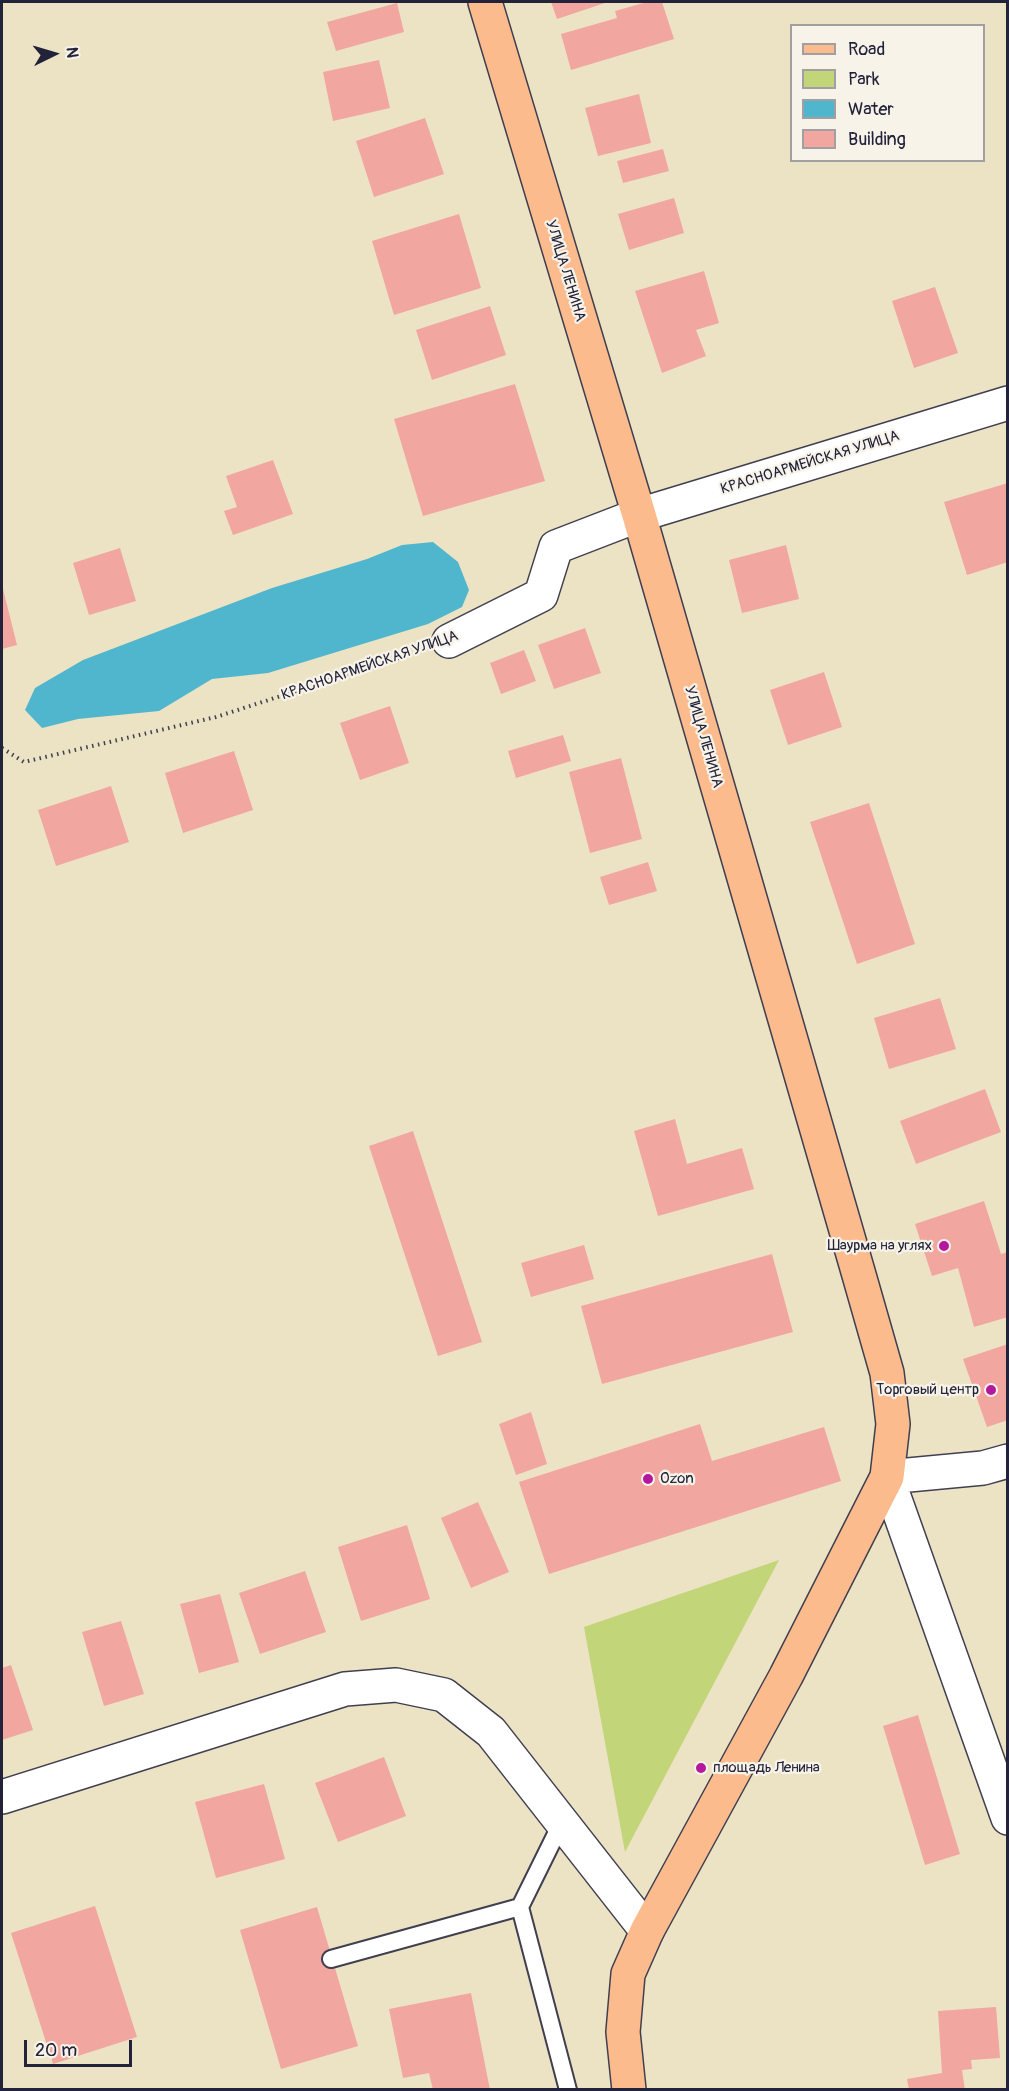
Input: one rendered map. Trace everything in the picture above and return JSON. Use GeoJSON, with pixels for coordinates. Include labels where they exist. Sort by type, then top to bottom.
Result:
{"type":"FeatureCollection","features":[{"type":"Feature","properties":{"kind":"main road","name":"УЛИЦА ЛЕНИНА"},"geometry":{"type":"LineString","coordinates":[[485,2],[639,515],[887,1373],[893,1424],[887,1477]]}},
{"type":"Feature","properties":{"kind":"main road"},"geometry":{"type":"LineString","coordinates":[[629,2090],[623,2032],[628,1974],[647,1931],[786,1676],[887,1477]]}},
{"type":"Feature","properties":{"kind":"street","name":"КРАСНОАРМЕЙСКАЯ УЛИЦА"},"geometry":{"type":"LineString","coordinates":[[449,641],[541,595],[556,547],[639,515],[1008,403]]}},
{"type":"Feature","properties":{"kind":"street"},"geometry":{"type":"LineString","coordinates":[[1008,1461],[983,1468],[887,1477],[1008,1818]]}},
{"type":"Feature","properties":{"kind":"street"},"geometry":{"type":"LineString","coordinates":[[2,1797],[345,1689],[396,1685],[444,1695],[491,1732],[647,1931]]}},
{"type":"Feature","properties":{"kind":"lane"},"geometry":{"type":"LineString","coordinates":[[561,1824],[520,1907],[568,2090]]}},
{"type":"Feature","properties":{"kind":"lane"},"geometry":{"type":"LineString","coordinates":[[331,1959],[520,1907]]}},
{"type":"Feature","properties":{"kind":"path","name":"КРАСНОАРМЕЙСКАЯ УЛИЦА"},"geometry":{"type":"LineString","coordinates":[[2,748],[24,762],[205,720],[449,641]]}},
{"type":"Feature","properties":{"kind":"green space"},"geometry":{"type":"Polygon","coordinates":[[[779,1560],[625,1852],[584,1627],[779,1560]]]}},
{"type":"Feature","properties":{"kind":"water"},"geometry":{"type":"Polygon","coordinates":[[[433,542],[458,562],[469,590],[462,607],[428,624],[268,673],[212,679],[159,711],[78,719],[42,728],[25,710],[35,688],[83,660],[272,588],[367,559],[402,545],[433,542]]]}},
{"type":"Feature","properties":{"kind":"building"},"geometry":{"type":"Polygon","coordinates":[[[551,2],[608,2],[557,19],[551,2]]]}},
{"type":"Feature","properties":{"kind":"building"},"geometry":{"type":"Polygon","coordinates":[[[647,2],[662,2],[674,39],[571,70],[561,34],[617,18],[615,11],[647,2]]]}},
{"type":"Feature","properties":{"kind":"building"},"geometry":{"type":"Polygon","coordinates":[[[397,3],[404,32],[336,51],[327,22],[397,3]]]}},
{"type":"Feature","properties":{"kind":"building"},"geometry":{"type":"Polygon","coordinates":[[[379,60],[390,108],[333,121],[323,72],[379,60]]]}},
{"type":"Feature","properties":{"kind":"building"},"geometry":{"type":"Polygon","coordinates":[[[639,94],[651,143],[598,156],[585,108],[639,94]]]}},
{"type":"Feature","properties":{"kind":"building"},"geometry":{"type":"Polygon","coordinates":[[[425,118],[444,174],[374,197],[356,141],[425,118]]]}},
{"type":"Feature","properties":{"kind":"building"},"geometry":{"type":"Polygon","coordinates":[[[663,149],[669,171],[623,183],[617,161],[663,149]]]}},
{"type":"Feature","properties":{"kind":"building"},"geometry":{"type":"Polygon","coordinates":[[[674,198],[684,233],[629,250],[618,214],[674,198]]]}},
{"type":"Feature","properties":{"kind":"building"},"geometry":{"type":"Polygon","coordinates":[[[459,214],[481,288],[394,315],[372,241],[459,214]]]}},
{"type":"Feature","properties":{"kind":"building"},"geometry":{"type":"Polygon","coordinates":[[[704,271],[719,323],[696,330],[706,356],[662,373],[635,291],[704,271]]]}},
{"type":"Feature","properties":{"kind":"building"},"geometry":{"type":"Polygon","coordinates":[[[935,287],[958,353],[914,368],[892,301],[935,287]]]}},
{"type":"Feature","properties":{"kind":"building"},"geometry":{"type":"Polygon","coordinates":[[[490,306],[506,355],[432,380],[416,330],[490,306]]]}},
{"type":"Feature","properties":{"kind":"building"},"geometry":{"type":"Polygon","coordinates":[[[515,384],[545,481],[423,516],[394,419],[515,384]]]}},
{"type":"Feature","properties":{"kind":"building"},"geometry":{"type":"Polygon","coordinates":[[[273,460],[293,514],[233,535],[224,511],[237,507],[226,476],[273,460]]]}},
{"type":"Feature","properties":{"kind":"building"},"geometry":{"type":"Polygon","coordinates":[[[1008,483],[1008,562],[967,575],[944,502],[1008,483]]]}},
{"type":"Feature","properties":{"kind":"building"},"geometry":{"type":"Polygon","coordinates":[[[786,545],[799,599],[742,613],[729,560],[786,545]]]}},
{"type":"Feature","properties":{"kind":"building"},"geometry":{"type":"Polygon","coordinates":[[[120,548],[136,601],[89,615],[73,563],[120,548]]]}},
{"type":"Feature","properties":{"kind":"building"},"geometry":{"type":"Polygon","coordinates":[[[2,585],[17,645],[2,649],[2,585]]]}},
{"type":"Feature","properties":{"kind":"building"},"geometry":{"type":"Polygon","coordinates":[[[585,628],[601,673],[554,689],[538,645],[585,628]]]}},
{"type":"Feature","properties":{"kind":"building"},"geometry":{"type":"Polygon","coordinates":[[[524,650],[536,681],[501,694],[490,663],[524,650]]]}},
{"type":"Feature","properties":{"kind":"building"},"geometry":{"type":"Polygon","coordinates":[[[824,672],[842,727],[788,745],[770,690],[824,672]]]}},
{"type":"Feature","properties":{"kind":"building"},"geometry":{"type":"Polygon","coordinates":[[[390,706],[409,763],[360,780],[340,723],[390,706]]]}},
{"type":"Feature","properties":{"kind":"building"},"geometry":{"type":"Polygon","coordinates":[[[563,735],[571,761],[516,778],[508,751],[563,735]]]}},
{"type":"Feature","properties":{"kind":"building"},"geometry":{"type":"Polygon","coordinates":[[[234,751],[253,810],[183,833],[165,773],[234,751]]]}},
{"type":"Feature","properties":{"kind":"building"},"geometry":{"type":"Polygon","coordinates":[[[621,758],[642,839],[590,853],[569,772],[621,758]]]}},
{"type":"Feature","properties":{"kind":"building"},"geometry":{"type":"Polygon","coordinates":[[[111,786],[129,842],[56,866],[38,810],[111,786]]]}},
{"type":"Feature","properties":{"kind":"building"},"geometry":{"type":"Polygon","coordinates":[[[869,803],[915,944],[857,964],[810,822],[869,803]]]}},
{"type":"Feature","properties":{"kind":"building"},"geometry":{"type":"Polygon","coordinates":[[[648,862],[657,891],[609,905],[600,877],[648,862]]]}},
{"type":"Feature","properties":{"kind":"building"},"geometry":{"type":"Polygon","coordinates":[[[940,998],[956,1049],[889,1069],[874,1018],[940,998]]]}},
{"type":"Feature","properties":{"kind":"building"},"geometry":{"type":"Polygon","coordinates":[[[985,1089],[1001,1132],[916,1164],[900,1121],[985,1089]]]}},
{"type":"Feature","properties":{"kind":"building"},"geometry":{"type":"Polygon","coordinates":[[[675,1119],[687,1164],[742,1148],[754,1189],[658,1216],[634,1131],[675,1119]]]}},
{"type":"Feature","properties":{"kind":"building"},"geometry":{"type":"Polygon","coordinates":[[[413,1131],[482,1342],[438,1356],[369,1146],[413,1131]]]}},
{"type":"Feature","properties":{"kind":"building"},"geometry":{"type":"Polygon","coordinates":[[[984,1201],[1001,1254],[1008,1252],[1008,1317],[974,1327],[958,1268],[932,1276],[915,1224],[984,1201]]]}},
{"type":"Feature","properties":{"kind":"building"},"geometry":{"type":"Polygon","coordinates":[[[584,1245],[594,1279],[531,1297],[521,1263],[584,1245]]]}},
{"type":"Feature","properties":{"kind":"building"},"geometry":{"type":"Polygon","coordinates":[[[772,1254],[793,1332],[602,1384],[581,1306],[772,1254]]]}},
{"type":"Feature","properties":{"kind":"building","name":"Торговый центр"},"geometry":{"type":"Polygon","coordinates":[[[1008,1344],[1008,1420],[987,1427],[963,1359],[1008,1344]]]}},
{"type":"Feature","properties":{"kind":"building"},"geometry":{"type":"Polygon","coordinates":[[[531,1412],[547,1464],[516,1475],[499,1424],[531,1412]]]}},
{"type":"Feature","properties":{"kind":"building"},"geometry":{"type":"Polygon","coordinates":[[[700,1424],[712,1461],[824,1427],[841,1481],[549,1574],[519,1482],[700,1424]]]}},
{"type":"Feature","properties":{"kind":"building"},"geometry":{"type":"Polygon","coordinates":[[[478,1502],[509,1572],[471,1588],[441,1518],[478,1502]]]}},
{"type":"Feature","properties":{"kind":"building"},"geometry":{"type":"Polygon","coordinates":[[[407,1525],[430,1599],[361,1621],[338,1547],[407,1525]]]}},
{"type":"Feature","properties":{"kind":"building"},"geometry":{"type":"Polygon","coordinates":[[[305,1571],[326,1632],[260,1654],[239,1593],[305,1571]]]}},
{"type":"Feature","properties":{"kind":"building"},"geometry":{"type":"Polygon","coordinates":[[[220,1594],[239,1662],[199,1673],[180,1604],[220,1594]]]}},
{"type":"Feature","properties":{"kind":"building"},"geometry":{"type":"Polygon","coordinates":[[[121,1621],[144,1694],[104,1706],[82,1632],[121,1621]]]}},
{"type":"Feature","properties":{"kind":"building"},"geometry":{"type":"Polygon","coordinates":[[[11,1665],[33,1730],[2,1740],[2,1668],[11,1665]]]}},
{"type":"Feature","properties":{"kind":"building"},"geometry":{"type":"Polygon","coordinates":[[[918,1715],[960,1854],[925,1865],[883,1726],[918,1715]]]}},
{"type":"Feature","properties":{"kind":"building"},"geometry":{"type":"Polygon","coordinates":[[[384,1757],[406,1816],[338,1842],[315,1783],[384,1757]]]}},
{"type":"Feature","properties":{"kind":"building"},"geometry":{"type":"Polygon","coordinates":[[[264,1784],[285,1859],[216,1878],[195,1802],[264,1784]]]}},
{"type":"Feature","properties":{"kind":"building"},"geometry":{"type":"Polygon","coordinates":[[[95,1906],[137,2037],[53,2064],[11,1933],[95,1906]]]}},
{"type":"Feature","properties":{"kind":"building"},"geometry":{"type":"Polygon","coordinates":[[[317,1907],[358,2046],[281,2069],[240,1930],[317,1907]]]}},
{"type":"Feature","properties":{"kind":"building"},"geometry":{"type":"Polygon","coordinates":[[[471,1993],[490,2090],[433,2090],[429,2073],[403,2078],[389,2009],[471,1993]]]}},
{"type":"Feature","properties":{"kind":"building"},"geometry":{"type":"Polygon","coordinates":[[[996,2007],[1000,2058],[971,2060],[972,2069],[962,2070],[965,2090],[909,2090],[907,2079],[942,2073],[938,2011],[996,2007]]]}},
{"type":"Feature","properties":{"kind":"place","name":"Шаурма на углях"},"geometry":{"type":"Point","coordinates":[944,1246]}},
{"type":"Feature","properties":{"kind":"place","name":"Торговый центр"},"geometry":{"type":"Point","coordinates":[991,1390]}},
{"type":"Feature","properties":{"kind":"place","name":"Ozon"},"geometry":{"type":"Point","coordinates":[648,1479]}},
{"type":"Feature","properties":{"kind":"place","name":"площадь Ленина"},"geometry":{"type":"Point","coordinates":[701,1768]}}]}
